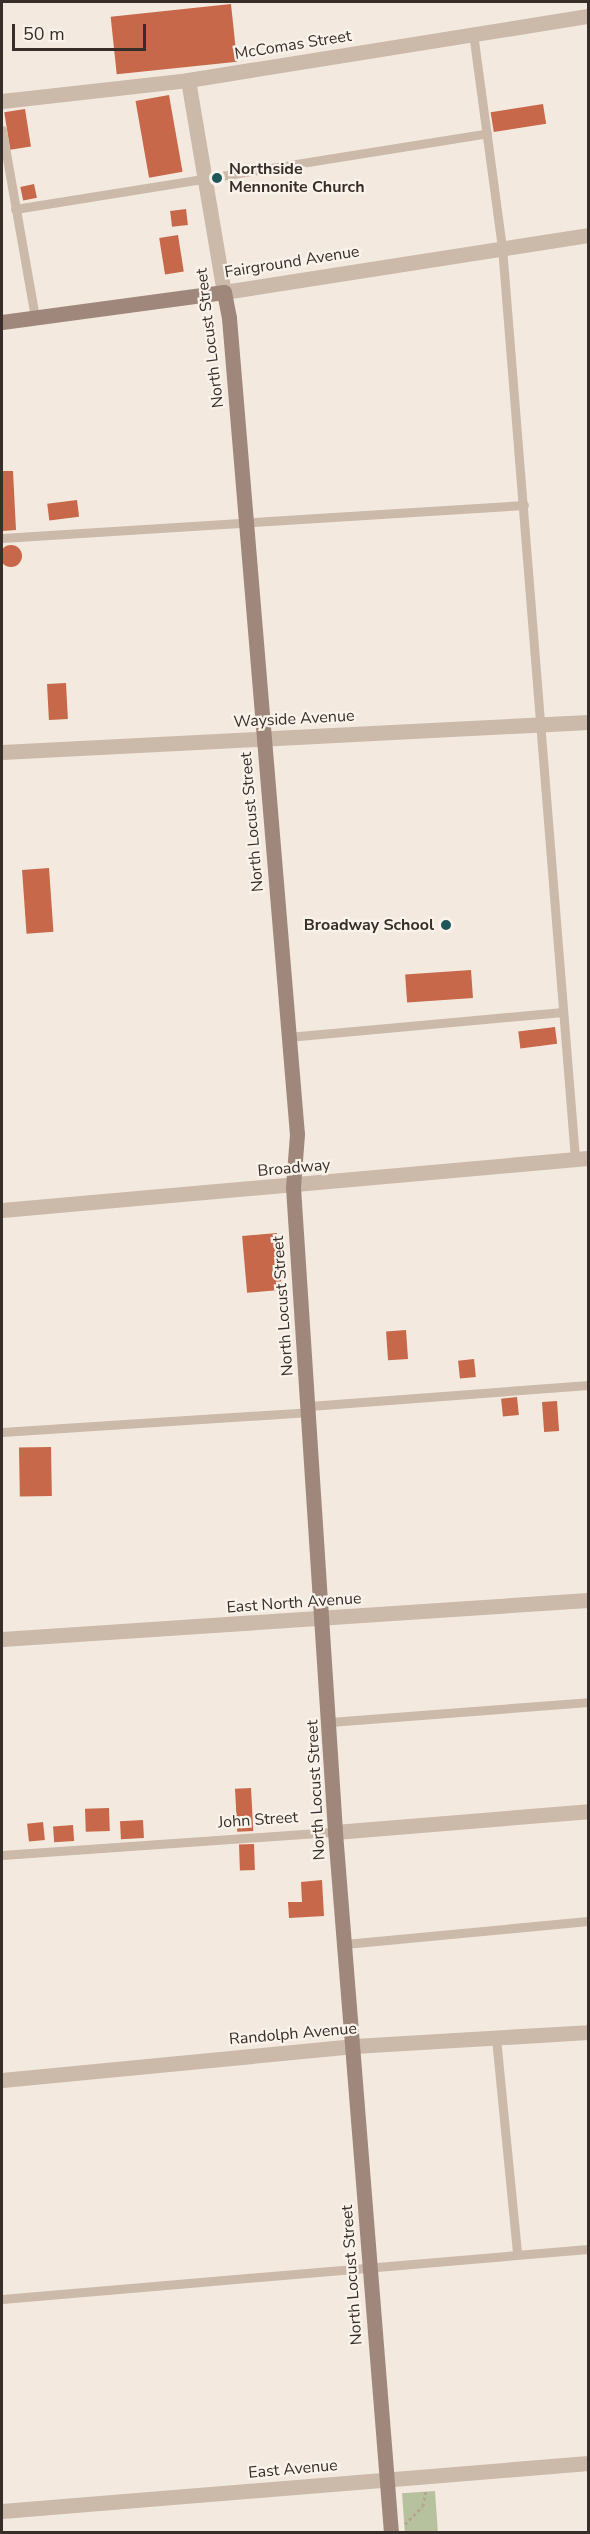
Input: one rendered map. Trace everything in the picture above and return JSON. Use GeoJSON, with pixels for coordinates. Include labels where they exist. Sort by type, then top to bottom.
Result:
{"type":"FeatureCollection","features":[{"type":"Feature","properties":{"kind":"main road","name":"Fairground Avenue"},"geometry":{"type":"LineString","coordinates":[[2,322],[224,292]]}},
{"type":"Feature","properties":{"kind":"main road","name":"North Locust Street"},"geometry":{"type":"LineString","coordinates":[[224,292],[297,1134],[292,1187],[324,1620],[335,1832],[354,2046],[386,2480],[397,2528]]}},
{"type":"Feature","properties":{"kind":"street","name":"McComas Street"},"geometry":{"type":"LineString","coordinates":[[2,101],[188,80],[588,16]]}},
{"type":"Feature","properties":{"kind":"street","name":"North Locust Street"},"geometry":{"type":"LineString","coordinates":[[188,80],[224,292]]}},
{"type":"Feature","properties":{"kind":"street","name":"Fairground Avenue"},"geometry":{"type":"LineString","coordinates":[[224,292],[502,247],[588,236]]}},
{"type":"Feature","properties":{"kind":"street","name":"Wayside Avenue"},"geometry":{"type":"LineString","coordinates":[[2,752],[588,722]]}},
{"type":"Feature","properties":{"kind":"street","name":"Broadway"},"geometry":{"type":"LineString","coordinates":[[2,1209],[292,1187],[582,1159]]}},
{"type":"Feature","properties":{"kind":"street","name":"East North Avenue"},"geometry":{"type":"LineString","coordinates":[[2,1639],[324,1620],[588,1599]]}},
{"type":"Feature","properties":{"kind":"street","name":"John Street"},"geometry":{"type":"LineString","coordinates":[[335,1832],[588,1811]]}},
{"type":"Feature","properties":{"kind":"street","name":"Randolph Avenue"},"geometry":{"type":"LineString","coordinates":[[2,2080],[354,2046],[588,2032]]}},
{"type":"Feature","properties":{"kind":"street","name":"East Avenue"},"geometry":{"type":"LineString","coordinates":[[2,2511],[588,2463]]}},
{"type":"Feature","properties":{"kind":"lane"},"geometry":{"type":"LineString","coordinates":[[473,33],[502,247],[524,505],[537,725],[563,1012],[582,1159]]}},
{"type":"Feature","properties":{"kind":"lane"},"geometry":{"type":"LineString","coordinates":[[2,130],[35,318]]}},
{"type":"Feature","properties":{"kind":"lane"},"geometry":{"type":"LineString","coordinates":[[15,209],[205,176],[487,133]]}},
{"type":"Feature","properties":{"kind":"lane"},"geometry":{"type":"LineString","coordinates":[[2,538],[246,527],[524,505]]}},
{"type":"Feature","properties":{"kind":"lane"},"geometry":{"type":"LineString","coordinates":[[288,1037],[563,1012]]}},
{"type":"Feature","properties":{"kind":"lane"},"geometry":{"type":"LineString","coordinates":[[2,1432],[309,1409],[588,1384]]}},
{"type":"Feature","properties":{"kind":"lane"},"geometry":{"type":"LineString","coordinates":[[330,1722],[588,1702]]}},
{"type":"Feature","properties":{"kind":"lane","name":"John Street"},"geometry":{"type":"LineString","coordinates":[[2,1855],[335,1832]]}},
{"type":"Feature","properties":{"kind":"lane"},"geometry":{"type":"LineString","coordinates":[[345,1944],[588,1921]]}},
{"type":"Feature","properties":{"kind":"lane"},"geometry":{"type":"LineString","coordinates":[[496,2038],[517,2254]]}},
{"type":"Feature","properties":{"kind":"lane"},"geometry":{"type":"LineString","coordinates":[[2,2299],[369,2265],[588,2249]]}},
{"type":"Feature","properties":{"kind":"path"},"geometry":{"type":"LineString","coordinates":[[397,2528],[419,2512],[426,2489]]}},
{"type":"Feature","properties":{"kind":"green space"},"geometry":{"type":"Polygon","coordinates":[[[435,2491],[438,2532],[405,2532],[402,2493],[435,2491]]]}},
{"type":"Feature","properties":{"kind":"building"},"geometry":{"type":"Polygon","coordinates":[[[231,4],[237,62],[117,74],[111,17],[231,4]]]}},
{"type":"Feature","properties":{"kind":"building"},"geometry":{"type":"Polygon","coordinates":[[[169,95],[183,172],[149,178],[136,101],[169,95]]]}},
{"type":"Feature","properties":{"kind":"building"},"geometry":{"type":"Polygon","coordinates":[[[543,104],[546,124],[494,132],[491,112],[543,104]]]}},
{"type":"Feature","properties":{"kind":"building"},"geometry":{"type":"Polygon","coordinates":[[[25,109],[31,147],[10,150],[4,112],[25,109]]]}},
{"type":"Feature","properties":{"kind":"building"},"geometry":{"type":"Polygon","coordinates":[[[34,184],[37,198],[23,201],[20,187],[34,184]]]}},
{"type":"Feature","properties":{"kind":"building"},"geometry":{"type":"Polygon","coordinates":[[[186,209],[188,225],[172,227],[170,211],[186,209]]]}},
{"type":"Feature","properties":{"kind":"building"},"geometry":{"type":"Polygon","coordinates":[[[178,235],[184,272],[165,275],[159,238],[178,235]]]}},
{"type":"Feature","properties":{"kind":"building"},"geometry":{"type":"Polygon","coordinates":[[[2,471],[13,471],[16,530],[2,531],[2,471]]]}},
{"type":"Feature","properties":{"kind":"building"},"geometry":{"type":"Polygon","coordinates":[[[77,500],[79,517],[49,521],[47,504],[77,500]]]}},
{"type":"Feature","properties":{"kind":"building"},"geometry":{"type":"Polygon","coordinates":[[[11,545],[19,548],[22,556],[19,564],[11,567],[3,564],[0,556],[3,548],[11,545]]]}},
{"type":"Feature","properties":{"kind":"building"},"geometry":{"type":"Polygon","coordinates":[[[66,683],[68,719],[49,720],[47,684],[66,683]]]}},
{"type":"Feature","properties":{"kind":"building"},"geometry":{"type":"Polygon","coordinates":[[[49,868],[53,932],[27,934],[22,870],[49,868]]]}},
{"type":"Feature","properties":{"kind":"building"},"geometry":{"type":"Polygon","coordinates":[[[471,970],[473,998],[407,1003],[405,975],[471,970]]]}},
{"type":"Feature","properties":{"kind":"building"},"geometry":{"type":"Polygon","coordinates":[[[555,1027],[557,1044],[520,1048],[518,1032],[555,1027]]]}},
{"type":"Feature","properties":{"kind":"building"},"geometry":{"type":"Polygon","coordinates":[[[277,1233],[282,1290],[247,1293],[242,1236],[277,1233]]]}},
{"type":"Feature","properties":{"kind":"building"},"geometry":{"type":"Polygon","coordinates":[[[406,1330],[408,1359],[388,1360],[386,1331],[406,1330]]]}},
{"type":"Feature","properties":{"kind":"building"},"geometry":{"type":"Polygon","coordinates":[[[474,1359],[476,1377],[460,1379],[458,1361],[474,1359]]]}},
{"type":"Feature","properties":{"kind":"building"},"geometry":{"type":"Polygon","coordinates":[[[517,1397],[519,1415],[503,1417],[501,1399],[517,1397]]]}},
{"type":"Feature","properties":{"kind":"building"},"geometry":{"type":"Polygon","coordinates":[[[557,1401],[559,1431],[544,1432],[542,1402],[557,1401]]]}},
{"type":"Feature","properties":{"kind":"building"},"geometry":{"type":"Polygon","coordinates":[[[51,1447],[52,1496],[20,1497],[19,1448],[51,1447]]]}},
{"type":"Feature","properties":{"kind":"building"},"geometry":{"type":"Polygon","coordinates":[[[251,1788],[253,1831],[237,1832],[235,1789],[251,1788]]]}},
{"type":"Feature","properties":{"kind":"building"},"geometry":{"type":"Polygon","coordinates":[[[109,1808],[110,1831],[86,1832],[85,1809],[109,1808]]]}},
{"type":"Feature","properties":{"kind":"building"},"geometry":{"type":"Polygon","coordinates":[[[143,1820],[144,1838],[121,1839],[120,1821],[143,1820]]]}},
{"type":"Feature","properties":{"kind":"building"},"geometry":{"type":"Polygon","coordinates":[[[43,1822],[45,1840],[29,1842],[27,1824],[43,1822]]]}},
{"type":"Feature","properties":{"kind":"building"},"geometry":{"type":"Polygon","coordinates":[[[73,1825],[74,1841],[54,1842],[53,1826],[73,1825]]]}},
{"type":"Feature","properties":{"kind":"building"},"geometry":{"type":"Polygon","coordinates":[[[254,1844],[255,1870],[240,1871],[239,1845],[254,1844]]]}},
{"type":"Feature","properties":{"kind":"building"},"geometry":{"type":"Polygon","coordinates":[[[322,1880],[324,1916],[289,1918],[288,1902],[302,1902],[301,1882],[322,1880]]]}},
{"type":"Feature","properties":{"kind":"place","name":"Northside Mennonite Church"},"geometry":{"type":"Point","coordinates":[217,178]}},
{"type":"Feature","properties":{"kind":"place","name":"Broadway School"},"geometry":{"type":"Point","coordinates":[446,925]}}]}
